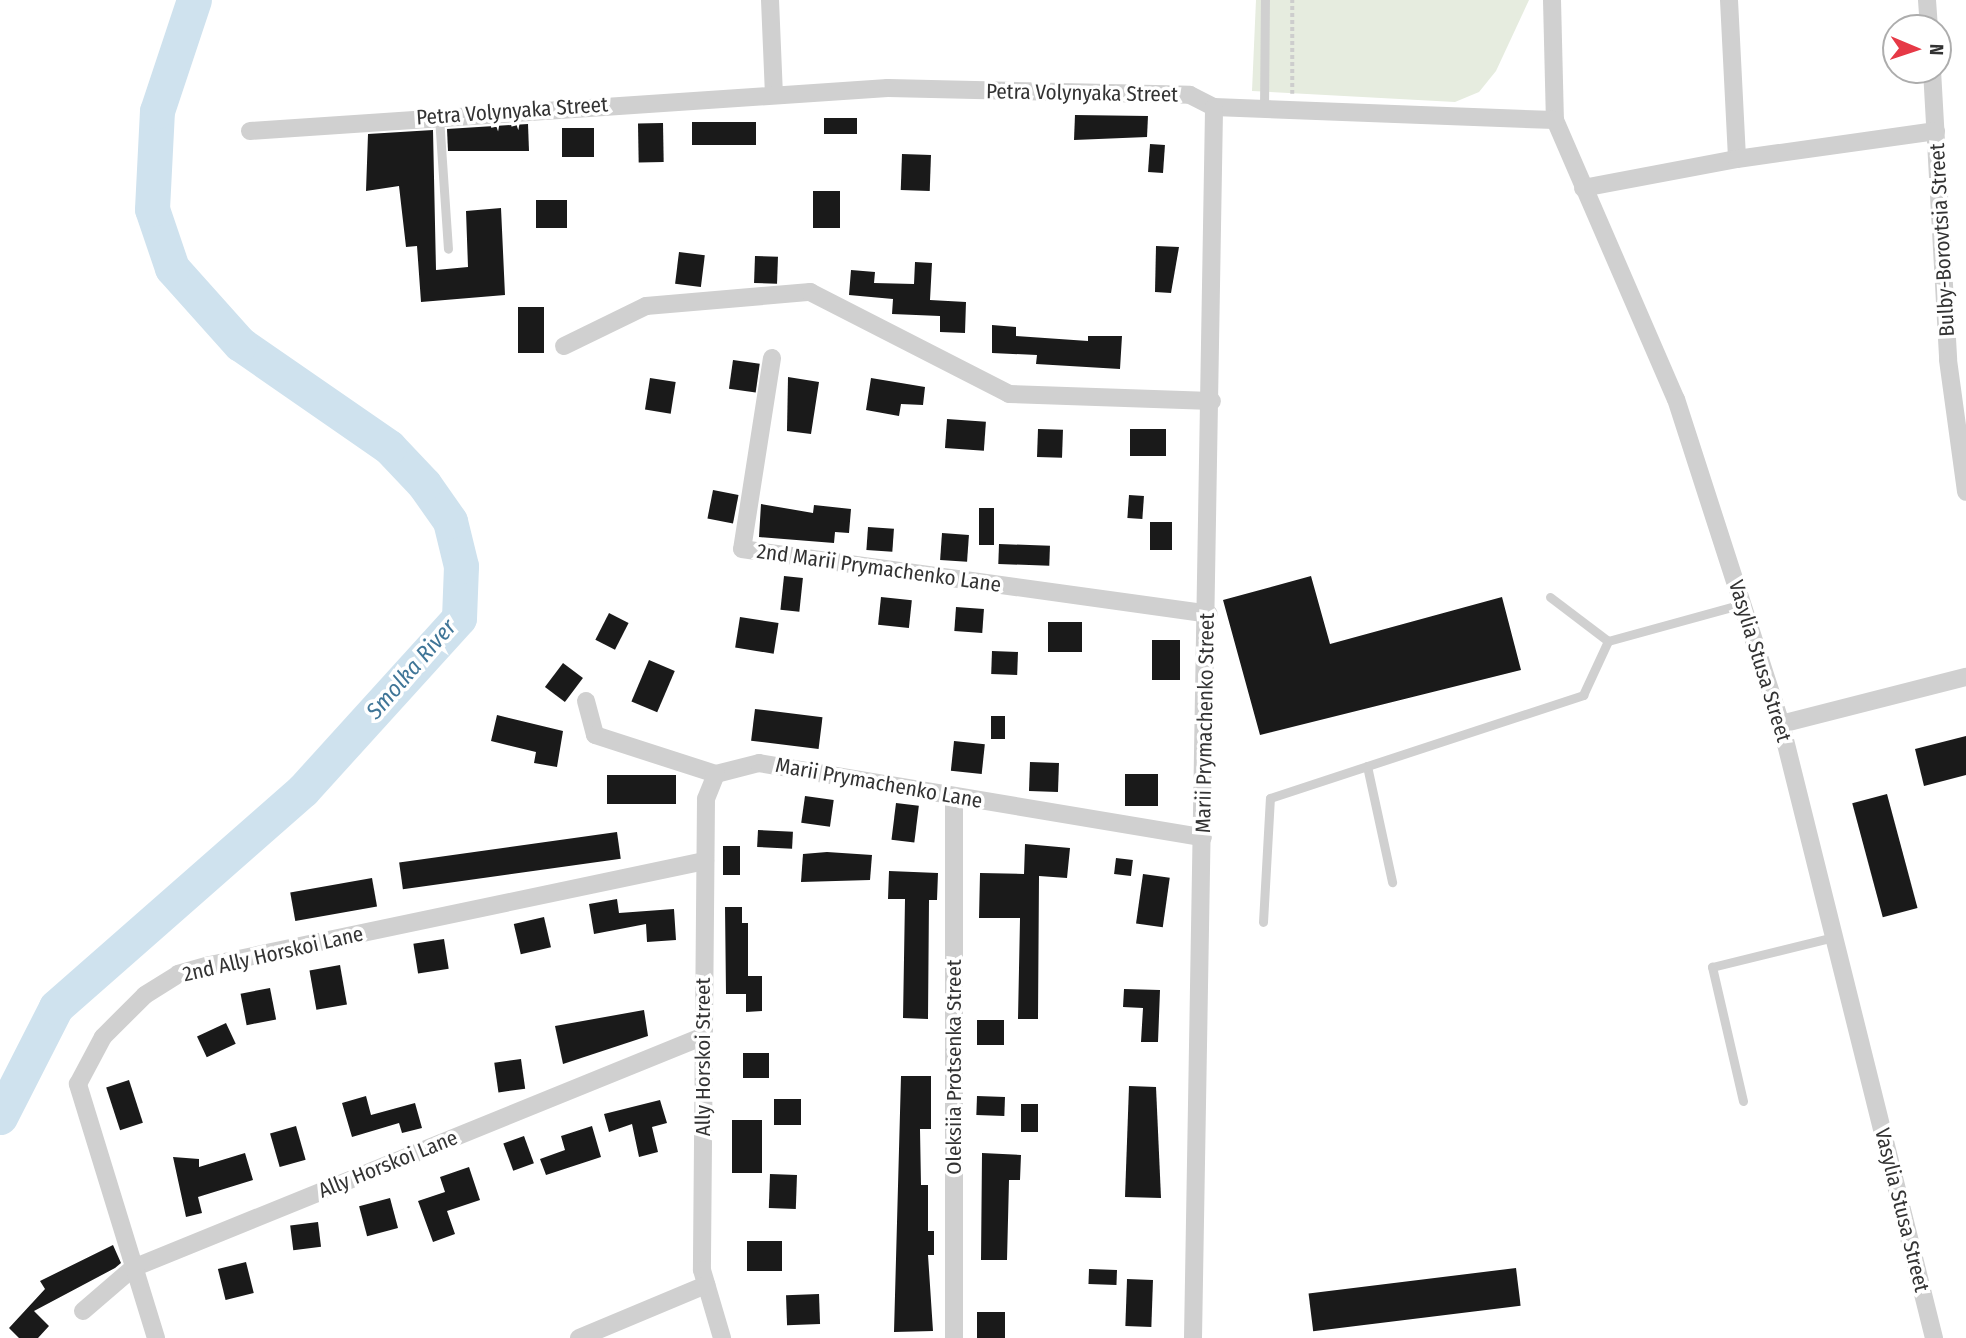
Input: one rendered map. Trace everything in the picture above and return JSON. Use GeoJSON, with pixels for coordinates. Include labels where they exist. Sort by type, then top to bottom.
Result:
{"type":"FeatureCollection","features":[{"type":"Feature","properties":{"kind":"street"},"geometry":{"type":"LineString","coordinates":[[770,0],[774,94]]}},
{"type":"Feature","properties":{"kind":"street","name":"Vasylia Stusa Street"},"geometry":{"type":"LineString","coordinates":[[1552,0],[1555,120],[1676,399],[1781,724],[1934,1338]]}},
{"type":"Feature","properties":{"kind":"street"},"geometry":{"type":"LineString","coordinates":[[1729,0],[1737,159]]}},
{"type":"Feature","properties":{"kind":"street","name":"Bulby-Borovtsia Street"},"geometry":{"type":"LineString","coordinates":[[1933,84],[1948,360],[1966,492]]}},
{"type":"Feature","properties":{"kind":"street","name":"Petra Volynyaka Street"},"geometry":{"type":"LineString","coordinates":[[250,131],[888,88],[1190,95],[1214,107],[1555,120]]}},
{"type":"Feature","properties":{"kind":"street","name":"Marii Prymachenko Street"},"geometry":{"type":"LineString","coordinates":[[1193,1338],[1212,401],[1214,107]]}},
{"type":"Feature","properties":{"kind":"street"},"geometry":{"type":"LineString","coordinates":[[1583,188],[1737,159],[1936,131]]}},
{"type":"Feature","properties":{"kind":"street"},"geometry":{"type":"LineString","coordinates":[[565,346],[646,306],[810,292],[1009,394],[1212,401]]}},
{"type":"Feature","properties":{"kind":"street"},"geometry":{"type":"LineString","coordinates":[[1948,360],[1966,357]]}},
{"type":"Feature","properties":{"kind":"street","name":"2nd Marii Prymachenko Lane"},"geometry":{"type":"LineString","coordinates":[[772,358],[742,549],[1208,614]]}},
{"type":"Feature","properties":{"kind":"street"},"geometry":{"type":"LineString","coordinates":[[1781,724],[1966,677]]}},
{"type":"Feature","properties":{"kind":"street"},"geometry":{"type":"LineString","coordinates":[[586,701],[595,735],[716,774]]}},
{"type":"Feature","properties":{"kind":"street","name":"Marii Prymachenko Lane"},"geometry":{"type":"LineString","coordinates":[[716,774],[759,763],[1203,837]]}},
{"type":"Feature","properties":{"kind":"street","name":"Ally Horskoi Street"},"geometry":{"type":"LineString","coordinates":[[716,774],[706,799],[706,1286],[722,1338]]}},
{"type":"Feature","properties":{"kind":"street","name":"Oleksiia Protsenka Street"},"geometry":{"type":"LineString","coordinates":[[954,796],[954,1338]]}},
{"type":"Feature","properties":{"kind":"street","name":"2nd Ally Horskoi Lane"},"geometry":{"type":"LineString","coordinates":[[156,1338],[133,1268],[134,1250],[78,1084],[103,1037],[145,995],[178,974],[211,965],[705,861]]}},
{"type":"Feature","properties":{"kind":"street","name":"Ally Horskoi Lane"},"geometry":{"type":"LineString","coordinates":[[83,1311],[133,1268],[704,1036]]}},
{"type":"Feature","properties":{"kind":"street"},"geometry":{"type":"LineString","coordinates":[[579,1338],[706,1286]]}},
{"type":"Feature","properties":{"kind":"lane"},"geometry":{"type":"LineString","coordinates":[[1265,0],[1265,109]]}},
{"type":"Feature","properties":{"kind":"lane"},"geometry":{"type":"LineString","coordinates":[[439,117],[448,249]]}},
{"type":"Feature","properties":{"kind":"lane"},"geometry":{"type":"LineString","coordinates":[[1550,597],[1608,641]]}},
{"type":"Feature","properties":{"kind":"lane"},"geometry":{"type":"LineString","coordinates":[[1263,922],[1270,798],[1583,695],[1608,641],[1742,604]]}},
{"type":"Feature","properties":{"kind":"lane"},"geometry":{"type":"LineString","coordinates":[[1367,766],[1392,882]]}},
{"type":"Feature","properties":{"kind":"lane"},"geometry":{"type":"LineString","coordinates":[[1743,1101],[1712,967],[1834,937]]}},
{"type":"Feature","properties":{"kind":"path"},"geometry":{"type":"LineString","coordinates":[[1292,0],[1292,110]]}},
{"type":"Feature","properties":{"kind":"shaded area"},"geometry":{"type":"Polygon","coordinates":[[[1256,0],[1529,0],[1496,71],[1479,92],[1455,102],[1252,91],[1256,0]]]}},
{"type":"Feature","properties":{"kind":"building"},"geometry":{"type":"Polygon","coordinates":[[[1075,115],[1148,116],[1147,137],[1074,140],[1075,115]]]}},
{"type":"Feature","properties":{"kind":"building"},"geometry":{"type":"Polygon","coordinates":[[[824,118],[857,118],[857,134],[824,134],[824,118]]]}},
{"type":"Feature","properties":{"kind":"building"},"geometry":{"type":"Polygon","coordinates":[[[692,122],[756,122],[756,145],[692,145],[692,122]]]}},
{"type":"Feature","properties":{"kind":"building"},"geometry":{"type":"Polygon","coordinates":[[[638,123],[663,123],[664,162],[639,162],[638,123]]]}},
{"type":"Feature","properties":{"kind":"building"},"geometry":{"type":"Polygon","coordinates":[[[528,124],[529,151],[448,151],[447,129],[528,124]]]}},
{"type":"Feature","properties":{"kind":"building"},"geometry":{"type":"Polygon","coordinates":[[[562,128],[594,128],[594,157],[562,157],[562,128]]]}},
{"type":"Feature","properties":{"kind":"building"},"geometry":{"type":"Polygon","coordinates":[[[433,130],[436,270],[468,267],[466,211],[501,208],[505,295],[421,302],[417,246],[406,247],[399,186],[366,191],[368,134],[433,130]]]}},
{"type":"Feature","properties":{"kind":"building"},"geometry":{"type":"Polygon","coordinates":[[[1150,144],[1165,145],[1163,173],[1148,172],[1150,144]]]}},
{"type":"Feature","properties":{"kind":"building"},"geometry":{"type":"Polygon","coordinates":[[[902,154],[931,155],[930,191],[901,190],[902,154]]]}},
{"type":"Feature","properties":{"kind":"building"},"geometry":{"type":"Polygon","coordinates":[[[813,191],[840,191],[840,228],[813,228],[813,191]]]}},
{"type":"Feature","properties":{"kind":"building"},"geometry":{"type":"Polygon","coordinates":[[[536,200],[567,200],[567,228],[536,228],[536,200]]]}},
{"type":"Feature","properties":{"kind":"building"},"geometry":{"type":"Polygon","coordinates":[[[1156,246],[1179,247],[1171,293],[1155,292],[1156,246]]]}},
{"type":"Feature","properties":{"kind":"building"},"geometry":{"type":"Polygon","coordinates":[[[679,252],[705,255],[701,287],[675,284],[679,252]]]}},
{"type":"Feature","properties":{"kind":"building"},"geometry":{"type":"Polygon","coordinates":[[[755,256],[778,257],[777,284],[754,283],[755,256]]]}},
{"type":"Feature","properties":{"kind":"building"},"geometry":{"type":"Polygon","coordinates":[[[915,262],[932,263],[930,300],[966,302],[965,333],[940,332],[940,316],[892,314],[893,299],[849,295],[851,270],[875,272],[874,283],[914,284],[915,262]]]}},
{"type":"Feature","properties":{"kind":"building"},"geometry":{"type":"Polygon","coordinates":[[[518,307],[544,307],[544,353],[518,353],[518,307]]]}},
{"type":"Feature","properties":{"kind":"building"},"geometry":{"type":"Polygon","coordinates":[[[992,325],[1016,327],[1016,336],[1088,341],[1088,336],[1122,336],[1120,369],[1036,364],[1037,355],[992,353],[992,325]]]}},
{"type":"Feature","properties":{"kind":"building"},"geometry":{"type":"Polygon","coordinates":[[[733,360],[760,364],[756,392],[729,389],[733,360]]]}},
{"type":"Feature","properties":{"kind":"building"},"geometry":{"type":"Polygon","coordinates":[[[788,377],[819,382],[811,434],[787,431],[788,377]]]}},
{"type":"Feature","properties":{"kind":"building"},"geometry":{"type":"Polygon","coordinates":[[[650,378],[676,382],[671,414],[645,410],[650,378]]]}},
{"type":"Feature","properties":{"kind":"building"},"geometry":{"type":"Polygon","coordinates":[[[871,378],[925,387],[923,405],[901,404],[899,416],[866,410],[871,378]]]}},
{"type":"Feature","properties":{"kind":"building"},"geometry":{"type":"Polygon","coordinates":[[[947,419],[986,422],[984,451],[945,448],[947,419]]]}},
{"type":"Feature","properties":{"kind":"building"},"geometry":{"type":"Polygon","coordinates":[[[1038,429],[1063,430],[1062,458],[1037,457],[1038,429]]]}},
{"type":"Feature","properties":{"kind":"building"},"geometry":{"type":"Polygon","coordinates":[[[1130,429],[1166,429],[1166,456],[1130,456],[1130,429]]]}},
{"type":"Feature","properties":{"kind":"building"},"geometry":{"type":"Polygon","coordinates":[[[713,490],[739,495],[733,523],[707,518],[713,490]]]}},
{"type":"Feature","properties":{"kind":"building"},"geometry":{"type":"Polygon","coordinates":[[[1129,495],[1144,496],[1142,519],[1127,518],[1129,495]]]}},
{"type":"Feature","properties":{"kind":"building"},"geometry":{"type":"Polygon","coordinates":[[[761,504],[813,513],[814,505],[851,509],[849,533],[835,532],[834,543],[759,537],[761,504]]]}},
{"type":"Feature","properties":{"kind":"building"},"geometry":{"type":"Polygon","coordinates":[[[979,508],[994,508],[994,545],[979,545],[979,508]]]}},
{"type":"Feature","properties":{"kind":"building"},"geometry":{"type":"Polygon","coordinates":[[[1150,522],[1172,522],[1172,550],[1150,550],[1150,522]]]}},
{"type":"Feature","properties":{"kind":"building"},"geometry":{"type":"Polygon","coordinates":[[[868,527],[894,529],[892,552],[866,550],[868,527]]]}},
{"type":"Feature","properties":{"kind":"building"},"geometry":{"type":"Polygon","coordinates":[[[942,533],[969,535],[967,562],[940,560],[942,533]]]}},
{"type":"Feature","properties":{"kind":"building"},"geometry":{"type":"Polygon","coordinates":[[[999,544],[1050,546],[1049,566],[998,564],[999,544]]]}},
{"type":"Feature","properties":{"kind":"building"},"geometry":{"type":"Polygon","coordinates":[[[784,576],[803,578],[799,612],[780,610],[784,576]]]}},
{"type":"Feature","properties":{"kind":"building"},"geometry":{"type":"Polygon","coordinates":[[[1311,576],[1330,644],[1502,597],[1521,670],[1260,735],[1223,600],[1311,576]]]}},
{"type":"Feature","properties":{"kind":"building"},"geometry":{"type":"Polygon","coordinates":[[[881,597],[912,600],[909,628],[878,625],[881,597]]]}},
{"type":"Feature","properties":{"kind":"building"},"geometry":{"type":"Polygon","coordinates":[[[956,607],[984,609],[982,633],[954,631],[956,607]]]}},
{"type":"Feature","properties":{"kind":"building"},"geometry":{"type":"Polygon","coordinates":[[[609,613],[629,623],[615,650],[595,640],[609,613]]]}},
{"type":"Feature","properties":{"kind":"building"},"geometry":{"type":"Polygon","coordinates":[[[740,617],[779,623],[774,654],[735,648],[740,617]]]}},
{"type":"Feature","properties":{"kind":"building"},"geometry":{"type":"Polygon","coordinates":[[[1048,622],[1082,622],[1082,652],[1048,652],[1048,622]]]}},
{"type":"Feature","properties":{"kind":"building"},"geometry":{"type":"Polygon","coordinates":[[[1152,640],[1180,640],[1180,680],[1152,680],[1152,640]]]}},
{"type":"Feature","properties":{"kind":"building"},"geometry":{"type":"Polygon","coordinates":[[[992,651],[1018,652],[1017,675],[991,674],[992,651]]]}},
{"type":"Feature","properties":{"kind":"building"},"geometry":{"type":"Polygon","coordinates":[[[649,660],[675,671],[657,712],[631,701],[649,660]]]}},
{"type":"Feature","properties":{"kind":"building"},"geometry":{"type":"Polygon","coordinates":[[[563,663],[583,678],[565,702],[545,687],[563,663]]]}},
{"type":"Feature","properties":{"kind":"building"},"geometry":{"type":"Polygon","coordinates":[[[755,709],[822,717],[819,749],[751,741],[755,709]]]}},
{"type":"Feature","properties":{"kind":"building"},"geometry":{"type":"Polygon","coordinates":[[[497,715],[563,731],[557,767],[534,763],[536,752],[491,741],[497,715]]]}},
{"type":"Feature","properties":{"kind":"building"},"geometry":{"type":"Polygon","coordinates":[[[991,716],[1005,716],[1005,739],[991,739],[991,716]]]}},
{"type":"Feature","properties":{"kind":"building"},"geometry":{"type":"Polygon","coordinates":[[[1966,736],[1966,775],[1924,786],[1915,749],[1966,736]]]}},
{"type":"Feature","properties":{"kind":"building"},"geometry":{"type":"Polygon","coordinates":[[[954,741],[985,744],[982,774],[951,771],[954,741]]]}},
{"type":"Feature","properties":{"kind":"building"},"geometry":{"type":"Polygon","coordinates":[[[1030,762],[1059,763],[1058,792],[1029,791],[1030,762]]]}},
{"type":"Feature","properties":{"kind":"building"},"geometry":{"type":"Polygon","coordinates":[[[1125,774],[1158,774],[1158,806],[1125,806],[1125,774]]]}},
{"type":"Feature","properties":{"kind":"building"},"geometry":{"type":"Polygon","coordinates":[[[607,775],[676,775],[676,804],[607,804],[607,775]]]}},
{"type":"Feature","properties":{"kind":"building"},"geometry":{"type":"Polygon","coordinates":[[[1887,794],[1918,908],[1883,917],[1852,803],[1887,794]]]}},
{"type":"Feature","properties":{"kind":"building"},"geometry":{"type":"Polygon","coordinates":[[[805,796],[834,800],[830,827],[801,823],[805,796]]]}},
{"type":"Feature","properties":{"kind":"building"},"geometry":{"type":"Polygon","coordinates":[[[896,803],[919,806],[914,843],[891,840],[896,803]]]}},
{"type":"Feature","properties":{"kind":"building"},"geometry":{"type":"Polygon","coordinates":[[[758,830],[793,832],[792,849],[757,847],[758,830]]]}},
{"type":"Feature","properties":{"kind":"building"},"geometry":{"type":"Polygon","coordinates":[[[617,832],[621,859],[403,889],[399,863],[617,832]]]}},
{"type":"Feature","properties":{"kind":"building"},"geometry":{"type":"Polygon","coordinates":[[[1025,844],[1070,848],[1067,878],[1039,876],[1038,1019],[1018,1019],[1020,918],[979,918],[980,873],[1024,874],[1025,844]]]}},
{"type":"Feature","properties":{"kind":"building"},"geometry":{"type":"Polygon","coordinates":[[[723,846],[740,846],[740,875],[723,875],[723,846]]]}},
{"type":"Feature","properties":{"kind":"building"},"geometry":{"type":"Polygon","coordinates":[[[827,852],[872,855],[870,880],[801,882],[803,854],[827,852]]]}},
{"type":"Feature","properties":{"kind":"building"},"geometry":{"type":"Polygon","coordinates":[[[1116,858],[1133,860],[1131,876],[1114,874],[1116,858]]]}},
{"type":"Feature","properties":{"kind":"building"},"geometry":{"type":"Polygon","coordinates":[[[889,871],[938,873],[937,900],[929,900],[928,1019],[903,1018],[905,899],[888,899],[889,871]]]}},
{"type":"Feature","properties":{"kind":"building"},"geometry":{"type":"Polygon","coordinates":[[[1143,874],[1170,878],[1163,927],[1136,924],[1143,874]]]}},
{"type":"Feature","properties":{"kind":"building"},"geometry":{"type":"Polygon","coordinates":[[[372,878],[377,907],[295,921],[290,892],[372,878]]]}},
{"type":"Feature","properties":{"kind":"building"},"geometry":{"type":"Polygon","coordinates":[[[617,899],[619,913],[674,909],[676,940],[647,942],[646,924],[594,934],[589,904],[617,899]]]}},
{"type":"Feature","properties":{"kind":"building"},"geometry":{"type":"Polygon","coordinates":[[[725,907],[742,907],[742,923],[748,923],[748,976],[762,976],[762,1011],[746,1012],[746,994],[726,994],[725,907]]]}},
{"type":"Feature","properties":{"kind":"building"},"geometry":{"type":"Polygon","coordinates":[[[544,917],[551,947],[521,954],[514,924],[544,917]]]}},
{"type":"Feature","properties":{"kind":"building"},"geometry":{"type":"Polygon","coordinates":[[[444,939],[449,969],[418,973],[413,944],[444,939]]]}},
{"type":"Feature","properties":{"kind":"building"},"geometry":{"type":"Polygon","coordinates":[[[340,965],[347,1004],[316,1010],[309,970],[340,965]]]}},
{"type":"Feature","properties":{"kind":"building"},"geometry":{"type":"Polygon","coordinates":[[[270,988],[276,1019],[247,1025],[241,994],[270,988]]]}},
{"type":"Feature","properties":{"kind":"building"},"geometry":{"type":"Polygon","coordinates":[[[1124,989],[1160,990],[1158,1042],[1141,1042],[1143,1008],[1123,1007],[1124,989]]]}},
{"type":"Feature","properties":{"kind":"building"},"geometry":{"type":"Polygon","coordinates":[[[644,1010],[648,1036],[563,1064],[555,1026],[644,1010]]]}},
{"type":"Feature","properties":{"kind":"building"},"geometry":{"type":"Polygon","coordinates":[[[977,1020],[1004,1020],[1004,1045],[977,1045],[977,1020]]]}},
{"type":"Feature","properties":{"kind":"building"},"geometry":{"type":"Polygon","coordinates":[[[226,1023],[236,1044],[207,1057],[197,1037],[226,1023]]]}},
{"type":"Feature","properties":{"kind":"building"},"geometry":{"type":"Polygon","coordinates":[[[743,1053],[769,1053],[769,1078],[743,1078],[743,1053]]]}},
{"type":"Feature","properties":{"kind":"building"},"geometry":{"type":"Polygon","coordinates":[[[521,1059],[525,1089],[498,1092],[494,1063],[521,1059]]]}},
{"type":"Feature","properties":{"kind":"building"},"geometry":{"type":"Polygon","coordinates":[[[901,1076],[931,1076],[931,1129],[920,1129],[921,1185],[928,1185],[928,1231],[934,1231],[934,1255],[928,1255],[933,1331],[894,1332],[901,1076]]]}},
{"type":"Feature","properties":{"kind":"building"},"geometry":{"type":"Polygon","coordinates":[[[129,1080],[143,1123],[120,1130],[106,1087],[129,1080]]]}},
{"type":"Feature","properties":{"kind":"building"},"geometry":{"type":"Polygon","coordinates":[[[1129,1086],[1156,1087],[1161,1198],[1125,1197],[1129,1086]]]}},
{"type":"Feature","properties":{"kind":"building"},"geometry":{"type":"Polygon","coordinates":[[[366,1096],[371,1115],[415,1103],[422,1128],[402,1133],[399,1123],[352,1137],[342,1103],[366,1096]]]}},
{"type":"Feature","properties":{"kind":"building"},"geometry":{"type":"Polygon","coordinates":[[[977,1096],[1005,1097],[1004,1116],[976,1115],[977,1096]]]}},
{"type":"Feature","properties":{"kind":"building"},"geometry":{"type":"Polygon","coordinates":[[[774,1099],[801,1099],[801,1125],[774,1125],[774,1099]]]}},
{"type":"Feature","properties":{"kind":"building"},"geometry":{"type":"Polygon","coordinates":[[[660,1100],[667,1123],[652,1127],[658,1152],[639,1157],[632,1124],[609,1132],[604,1114],[660,1100]]]}},
{"type":"Feature","properties":{"kind":"building"},"geometry":{"type":"Polygon","coordinates":[[[1021,1104],[1038,1104],[1038,1132],[1021,1132],[1021,1104]]]}},
{"type":"Feature","properties":{"kind":"building"},"geometry":{"type":"Polygon","coordinates":[[[732,1120],[762,1120],[762,1173],[732,1173],[732,1120]]]}},
{"type":"Feature","properties":{"kind":"building"},"geometry":{"type":"Polygon","coordinates":[[[296,1126],[306,1160],[280,1167],[270,1133],[296,1126]]]}},
{"type":"Feature","properties":{"kind":"building"},"geometry":{"type":"Polygon","coordinates":[[[592,1126],[601,1157],[546,1175],[540,1159],[565,1150],[561,1136],[592,1126]]]}},
{"type":"Feature","properties":{"kind":"building"},"geometry":{"type":"Polygon","coordinates":[[[524,1136],[534,1163],[513,1171],[503,1144],[524,1136]]]}},
{"type":"Feature","properties":{"kind":"building"},"geometry":{"type":"Polygon","coordinates":[[[245,1153],[253,1180],[198,1197],[202,1213],[186,1217],[173,1157],[199,1159],[199,1167],[245,1153]]]}},
{"type":"Feature","properties":{"kind":"building"},"geometry":{"type":"Polygon","coordinates":[[[982,1153],[1021,1155],[1020,1180],[1009,1180],[1007,1260],[981,1260],[982,1153]]]}},
{"type":"Feature","properties":{"kind":"building"},"geometry":{"type":"Polygon","coordinates":[[[469,1167],[480,1200],[447,1211],[455,1234],[433,1242],[418,1201],[445,1192],[440,1177],[469,1167]]]}},
{"type":"Feature","properties":{"kind":"building"},"geometry":{"type":"Polygon","coordinates":[[[770,1174],[797,1175],[796,1209],[769,1208],[770,1174]]]}},
{"type":"Feature","properties":{"kind":"building"},"geometry":{"type":"Polygon","coordinates":[[[390,1198],[398,1228],[367,1236],[359,1206],[390,1198]]]}},
{"type":"Feature","properties":{"kind":"building"},"geometry":{"type":"Polygon","coordinates":[[[318,1222],[321,1247],[293,1250],[290,1225],[318,1222]]]}},
{"type":"Feature","properties":{"kind":"building"},"geometry":{"type":"Polygon","coordinates":[[[747,1241],[782,1241],[782,1271],[747,1271],[747,1241]]]}},
{"type":"Feature","properties":{"kind":"building"},"geometry":{"type":"Polygon","coordinates":[[[113,1245],[121,1263],[34,1311],[49,1326],[38,1338],[19,1338],[9,1328],[45,1289],[40,1281],[113,1245]]]}},
{"type":"Feature","properties":{"kind":"building"},"geometry":{"type":"Polygon","coordinates":[[[246,1262],[254,1293],[226,1300],[218,1269],[246,1262]]]}},
{"type":"Feature","properties":{"kind":"building"},"geometry":{"type":"Polygon","coordinates":[[[1516,1268],[1521,1306],[1313,1331],[1309,1293],[1516,1268]]]}},
{"type":"Feature","properties":{"kind":"building"},"geometry":{"type":"Polygon","coordinates":[[[1089,1269],[1117,1270],[1116,1285],[1088,1284],[1089,1269]]]}},
{"type":"Feature","properties":{"kind":"building"},"geometry":{"type":"Polygon","coordinates":[[[1127,1279],[1153,1280],[1151,1327],[1125,1326],[1127,1279]]]}},
{"type":"Feature","properties":{"kind":"building"},"geometry":{"type":"Polygon","coordinates":[[[819,1294],[820,1324],[787,1325],[786,1295],[819,1294]]]}},
{"type":"Feature","properties":{"kind":"building"},"geometry":{"type":"Polygon","coordinates":[[[977,1312],[1005,1312],[1005,1338],[977,1338],[977,1312]]]}},
{"type":"Feature","properties":{"kind":"waterway","name":"Smolka River"},"geometry":{"type":"LineString","coordinates":[[0,1117],[56,1007],[303,790],[459,618],[461,566],[450,521],[424,484],[389,447],[240,344],[172,268],[152,209],[157,111],[194,0]]}}]}
